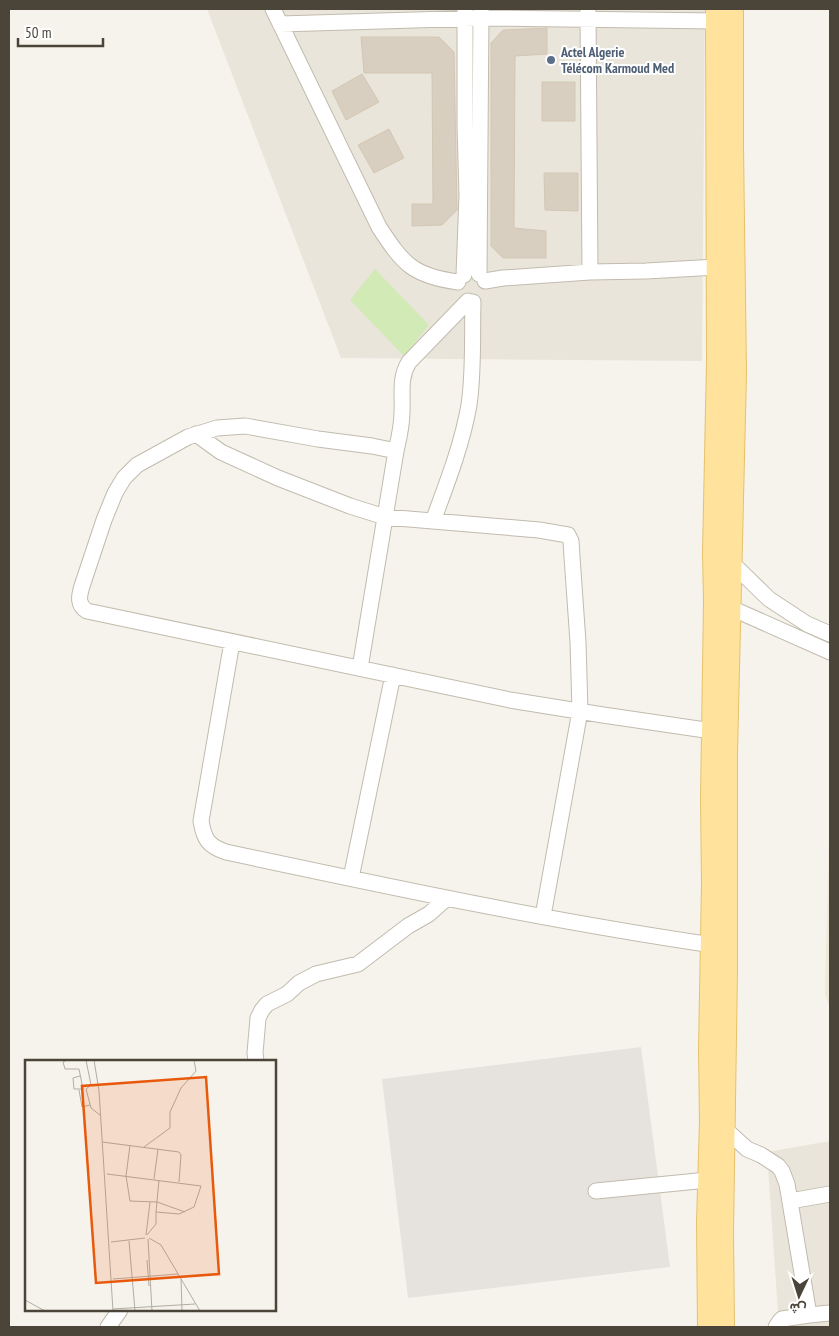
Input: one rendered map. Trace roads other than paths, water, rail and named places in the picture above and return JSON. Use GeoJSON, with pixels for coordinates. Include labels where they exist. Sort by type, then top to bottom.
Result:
{"type":"FeatureCollection","features":[{"type":"Feature","properties":{"kind":"main road"},"geometry":{"type":"LineString","coordinates":[[724,1327],[723,1223],[719,1174],[719,946],[727,753],[722,604],[713,553],[717,267],[733,9]]}},
{"type":"Feature","properties":{"kind":"main road"},"geometry":{"type":"LineString","coordinates":[[708,1327],[707,1223],[719,1174],[725,1129],[712,730],[722,604],[732,564],[736,373],[725,148],[716,15]]}},
{"type":"Feature","properties":{"kind":"street"},"geometry":{"type":"LineString","coordinates":[[273,9],[379,227],[394,251],[407,264],[419,272],[440,280],[717,267]]}},
{"type":"Feature","properties":{"kind":"street"},"geometry":{"type":"LineString","coordinates":[[280,24],[481,13],[716,15]]}},
{"type":"Feature","properties":{"kind":"street"},"geometry":{"type":"LineString","coordinates":[[470,302],[464,300],[458,292],[472,278],[481,13]]}},
{"type":"Feature","properties":{"kind":"street"},"geometry":{"type":"LineString","coordinates":[[465,14],[465,126],[472,278]]}},
{"type":"Feature","properties":{"kind":"street"},"geometry":{"type":"LineString","coordinates":[[588,14],[590,272]]}},
{"type":"Feature","properties":{"kind":"street"},"geometry":{"type":"LineString","coordinates":[[360,668],[402,421],[404,370],[409,362],[470,302],[484,295],[486,286],[472,278]]}},
{"type":"Feature","properties":{"kind":"street"},"geometry":{"type":"LineString","coordinates":[[433,521],[457,453],[469,404],[472,381],[470,302]]}},
{"type":"Feature","properties":{"kind":"street"},"geometry":{"type":"LineString","coordinates":[[396,451],[245,426],[217,428],[188,437],[137,465],[124,478],[115,493],[104,520],[82,586],[80,605],[87,611],[510,700],[712,730]]}},
{"type":"Feature","properties":{"kind":"street"},"geometry":{"type":"LineString","coordinates":[[196,434],[221,452],[278,478],[350,506],[385,517],[539,530],[568,535],[571,541],[578,642],[580,710],[543,916]]}},
{"type":"Feature","properties":{"kind":"street"},"geometry":{"type":"LineString","coordinates":[[732,564],[769,599],[807,624],[830,634]]}},
{"type":"Feature","properties":{"kind":"street"},"geometry":{"type":"LineString","coordinates":[[722,604],[830,652]]}},
{"type":"Feature","properties":{"kind":"street"},"geometry":{"type":"LineString","coordinates":[[232,642],[201,821],[208,842],[216,848],[226,852],[447,898],[628,932],[719,946]]}},
{"type":"Feature","properties":{"kind":"street"},"geometry":{"type":"LineString","coordinates":[[351,878],[393,675]]}},
{"type":"Feature","properties":{"kind":"street"},"geometry":{"type":"LineString","coordinates":[[256,1060],[258,1018],[267,1004],[287,994],[299,983],[316,974],[358,964],[408,926],[429,914],[447,898]]}},
{"type":"Feature","properties":{"kind":"street"},"geometry":{"type":"LineString","coordinates":[[725,1129],[747,1149],[772,1161],[782,1171],[787,1184],[809,1315]]}},
{"type":"Feature","properties":{"kind":"street"},"geometry":{"type":"LineString","coordinates":[[596,1191],[719,1174],[747,1149]]}},
{"type":"Feature","properties":{"kind":"street"},"geometry":{"type":"LineString","coordinates":[[790,1201],[830,1194]]}},
{"type":"Feature","properties":{"kind":"street"},"geometry":{"type":"LineString","coordinates":[[108,1327],[119,1311]]}},
{"type":"Feature","properties":{"kind":"street"},"geometry":{"type":"LineString","coordinates":[[776,1327],[782,1319],[830,1313]]}},
{"type":"Feature","properties":{"kind":"place","name":"Actel Algerie Télécom Karmoud Med"},"geometry":{"type":"Point","coordinates":[551,60]}}]}
